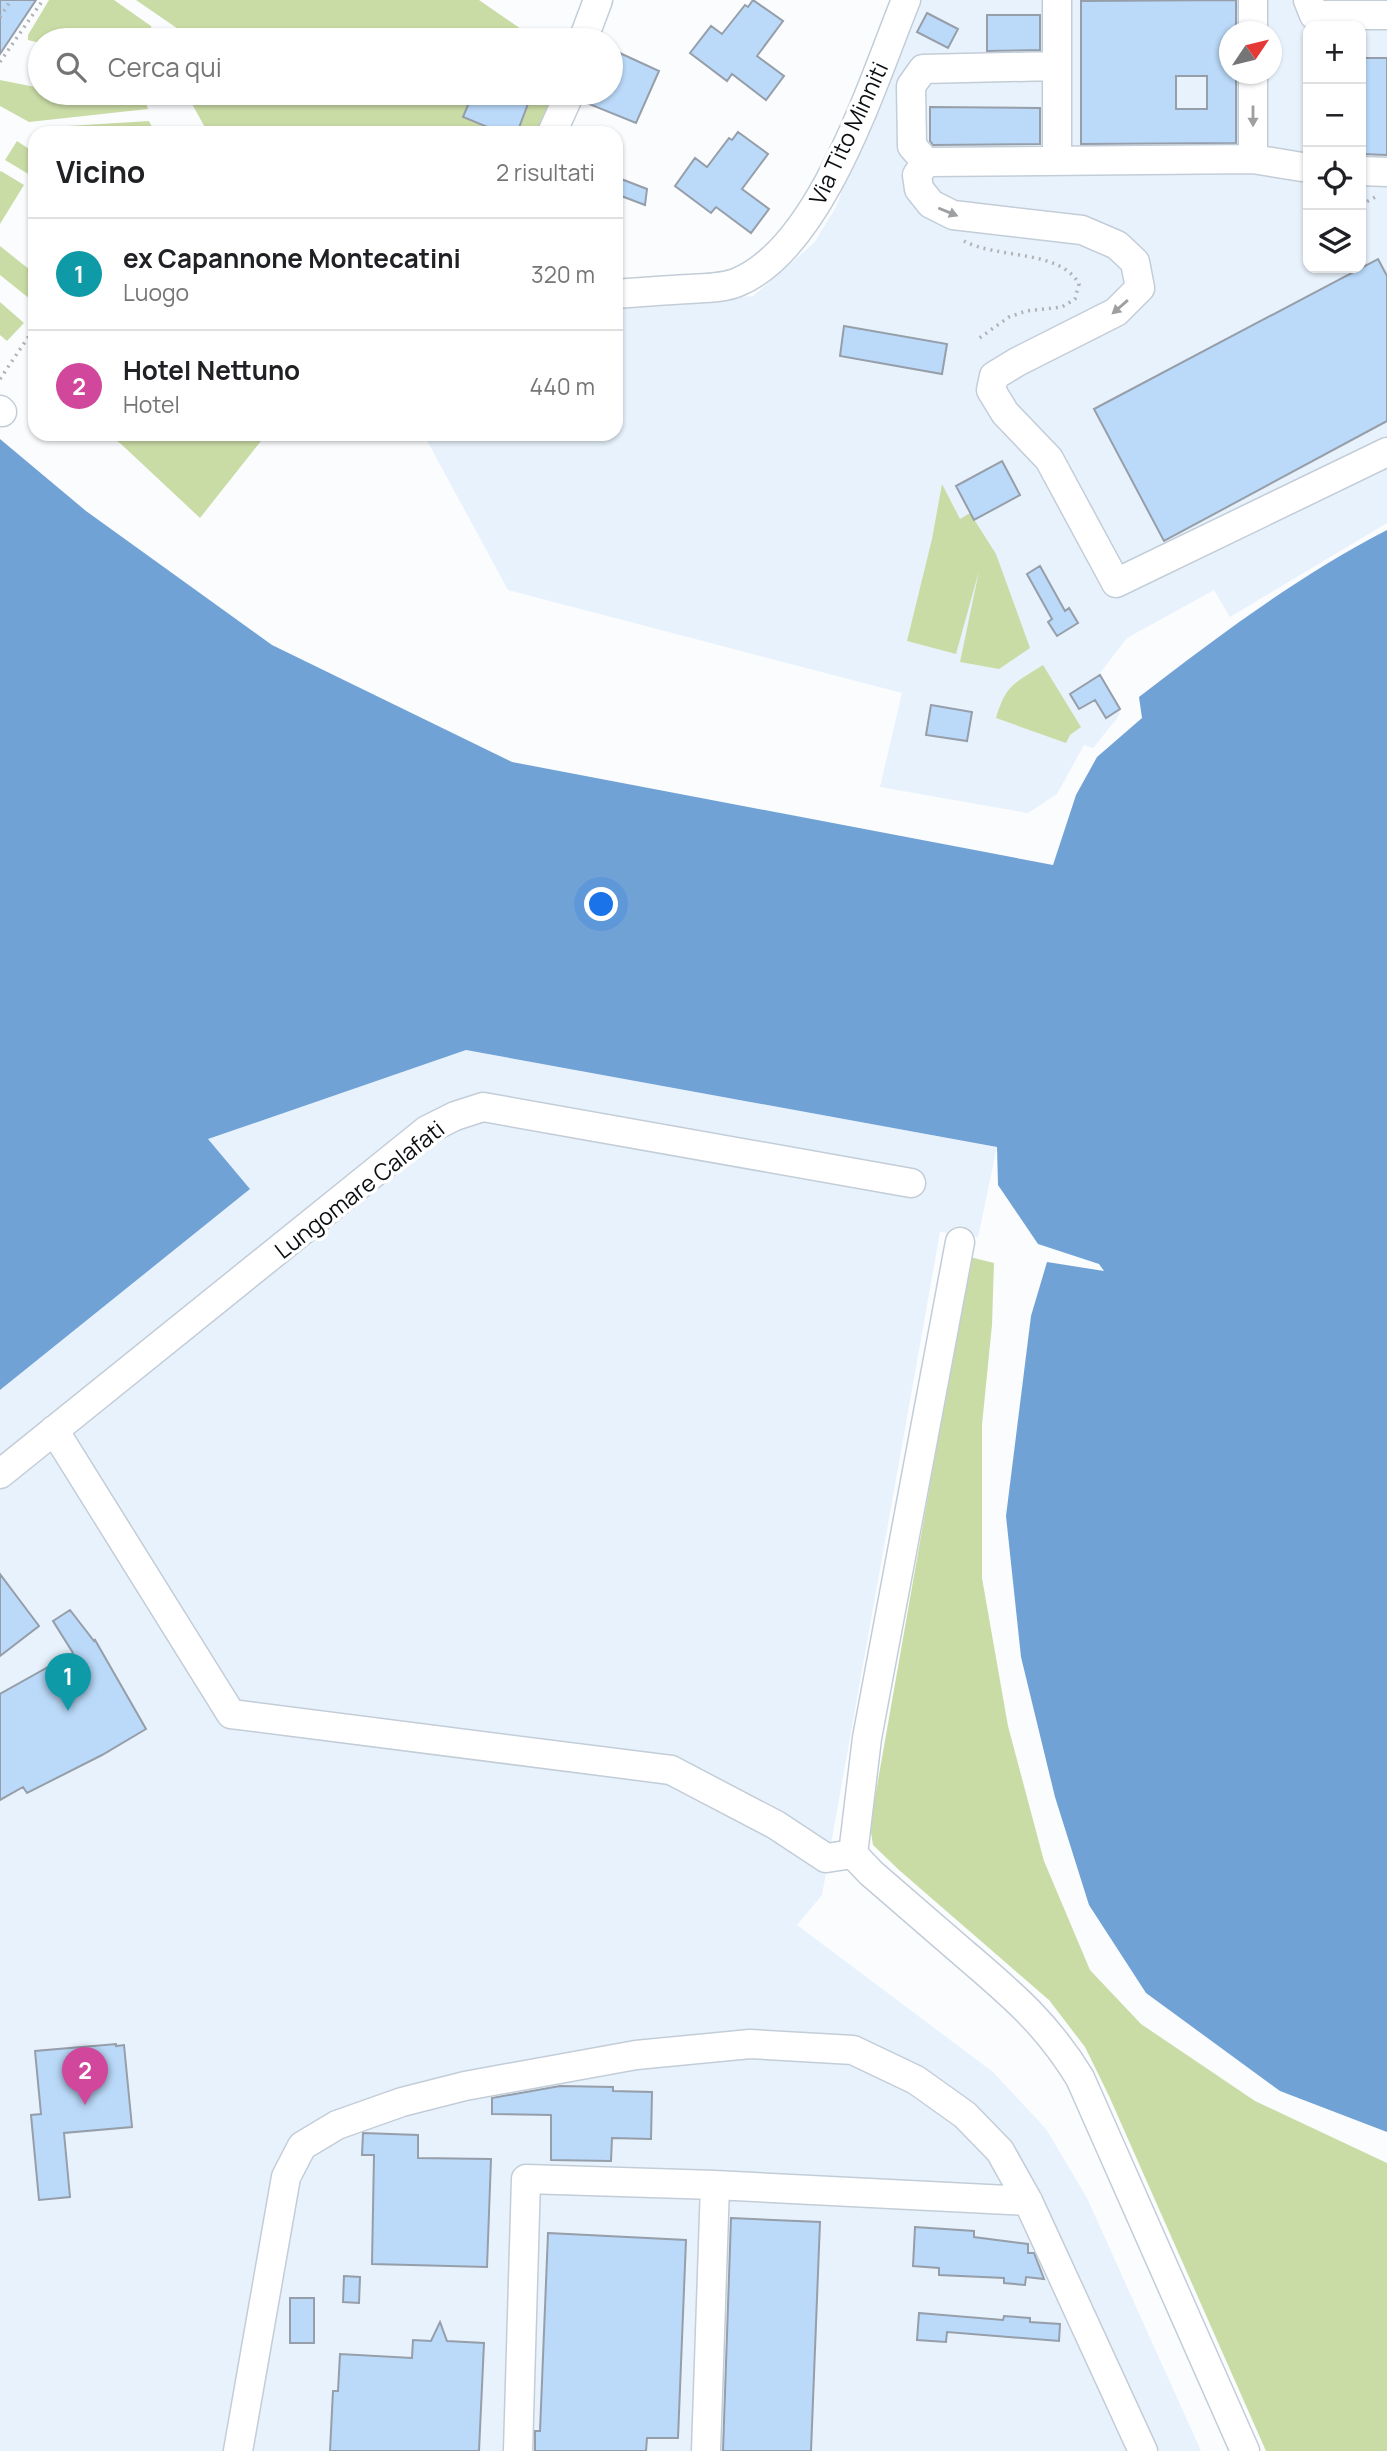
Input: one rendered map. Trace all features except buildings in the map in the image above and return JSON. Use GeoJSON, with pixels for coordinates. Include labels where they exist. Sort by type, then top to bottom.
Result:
{"type":"FeatureCollection","features":[{"type":"Feature","properties":{"kind":"street"},"geometry":{"type":"LineString","coordinates":[[588,28],[598,0]]}},
{"type":"Feature","properties":{"kind":"street","name":"Via Tito Minniti"},"geometry":{"type":"LineString","coordinates":[[623,293],[736,284],[754,274],[796,236],[820,200],[832,175],[906,0]]}},
{"type":"Feature","properties":{"kind":"street"},"geometry":{"type":"LineString","coordinates":[[1057,0],[1057,160]]}},
{"type":"Feature","properties":{"kind":"street"},"geometry":{"type":"LineString","coordinates":[[1253,0],[1253,21]]}},
{"type":"Feature","properties":{"kind":"street"},"geometry":{"type":"LineString","coordinates":[[1308,0],[1314,15],[1387,15]]}},
{"type":"Feature","properties":{"kind":"street"},"geometry":{"type":"LineString","coordinates":[[1056,66],[923,69],[911,86],[912,146],[926,162],[1253,159],[1303,167]]}},
{"type":"Feature","properties":{"kind":"street"},"geometry":{"type":"LineString","coordinates":[[1253,84],[1253,159]]}},
{"type":"Feature","properties":{"kind":"street"},"geometry":{"type":"LineString","coordinates":[[555,126],[565,105]]}},
{"type":"Feature","properties":{"kind":"street"},"geometry":{"type":"LineString","coordinates":[[926,162],[917,174],[919,189],[931,204],[953,215],[1082,230],[1117,245],[1135,262],[1140,288],[1116,313],[994,376],[991,390],[1005,413],[1049,459],[1116,583],[1387,452]]}},
{"type":"Feature","properties":{"kind":"street"},"geometry":{"type":"LineString","coordinates":[[1366,171],[1387,172]]}},
{"type":"Feature","properties":{"kind":"street","name":"Lungomare Calafati"},"geometry":{"type":"LineString","coordinates":[[0,1474],[427,1130],[455,1116],[483,1107],[911,1182]]}},
{"type":"Feature","properties":{"kind":"street"},"geometry":{"type":"LineString","coordinates":[[853,1854],[867,1738],[960,1241]]}},
{"type":"Feature","properties":{"kind":"street"},"geometry":{"type":"LineString","coordinates":[[54,1430],[231,1714],[671,1770],[776,1825],[826,1858],[853,1854]]}},
{"type":"Feature","properties":{"kind":"street"},"geometry":{"type":"LineString","coordinates":[[853,1854],[1009,1992],[1062,2048],[1080,2078],[1245,2451]]}},
{"type":"Feature","properties":{"kind":"street"},"geometry":{"type":"LineString","coordinates":[[238,2451],[286,2177],[302,2146],[337,2125],[402,2102],[465,2086],[636,2055],[750,2044],[853,2050],[916,2080],[965,2115],[1000,2151],[1028,2201],[1143,2451]]}},
{"type":"Feature","properties":{"kind":"street"},"geometry":{"type":"LineString","coordinates":[[518,2451],[526,2179],[715,2185],[1028,2201]]}},
{"type":"Feature","properties":{"kind":"street"},"geometry":{"type":"LineString","coordinates":[[706,2451],[715,2185]]}},
{"type":"Feature","properties":{"kind":"path"},"geometry":{"type":"LineString","coordinates":[[0,17],[11,0]]}},
{"type":"Feature","properties":{"kind":"path"},"geometry":{"type":"LineString","coordinates":[[0,61],[43,0]]}},
{"type":"Feature","properties":{"kind":"path"},"geometry":{"type":"LineString","coordinates":[[1366,202],[1387,191]]}},
{"type":"Feature","properties":{"kind":"path"},"geometry":{"type":"LineString","coordinates":[[957,237],[967,244],[1059,265],[1073,273],[1079,284],[1075,299],[1062,307],[1026,311],[1009,317],[978,339]]}},
{"type":"Feature","properties":{"kind":"path"},"geometry":{"type":"LineString","coordinates":[[0,379],[28,337]]}},
{"type":"Feature","properties":{"kind":"shaded area"},"geometry":{"type":"Polygon","coordinates":[[[915,0],[1387,0],[1387,523],[1230,617],[1214,590],[1127,638],[1100,673],[1121,709],[1118,717],[1093,748],[1084,745],[1057,794],[1028,813],[880,787],[902,693],[508,590],[427,441],[623,441],[623,306],[753,296],[814,243],[836,207],[895,44],[915,0]]]}},
{"type":"Feature","properties":{"kind":"shaded area"},"geometry":{"type":"Polygon","coordinates":[[[466,1050],[997,1147],[978,1237],[940,1232],[822,1895],[797,1925],[993,2072],[1046,2129],[1087,2198],[1201,2451],[0,2451],[0,1390],[250,1189],[207,1139],[466,1050]]]}},
{"type":"Feature","properties":{"kind":"green space"},"geometry":{"type":"Polygon","coordinates":[[[49,0],[114,0],[151,28],[32,28],[49,0]]]}},
{"type":"Feature","properties":{"kind":"green space"},"geometry":{"type":"Polygon","coordinates":[[[136,0],[479,0],[520,28],[177,28],[136,0]]]}},
{"type":"Feature","properties":{"kind":"green space"},"geometry":{"type":"Polygon","coordinates":[[[0,80],[28,86],[28,105],[147,105],[148,109],[29,122],[0,106],[0,80]]]}},
{"type":"Feature","properties":{"kind":"green space"},"geometry":{"type":"Polygon","coordinates":[[[193,105],[555,105],[545,126],[204,126],[193,105]]]}},
{"type":"Feature","properties":{"kind":"green space"},"geometry":{"type":"Polygon","coordinates":[[[149,121],[152,126],[68,126],[149,121]]]}},
{"type":"Feature","properties":{"kind":"green space"},"geometry":{"type":"Polygon","coordinates":[[[17,141],[28,148],[28,174],[5,160],[17,141]]]}},
{"type":"Feature","properties":{"kind":"green space"},"geometry":{"type":"Polygon","coordinates":[[[0,172],[24,185],[0,224],[0,172]]]}},
{"type":"Feature","properties":{"kind":"green space"},"geometry":{"type":"Polygon","coordinates":[[[0,246],[28,268],[28,297],[0,275],[0,246]]]}},
{"type":"Feature","properties":{"kind":"green space"},"geometry":{"type":"Polygon","coordinates":[[[0,302],[24,323],[7,341],[0,335],[0,302]]]}},
{"type":"Feature","properties":{"kind":"green space"},"geometry":{"type":"Polygon","coordinates":[[[117,441],[261,441],[200,518],[117,441]]]}},
{"type":"Feature","properties":{"kind":"green space"},"geometry":{"type":"Polygon","coordinates":[[[942,484],[960,519],[970,513],[996,554],[1030,648],[999,669],[960,662],[979,571],[956,654],[907,641],[932,539],[942,484]]]}},
{"type":"Feature","properties":{"kind":"green space"},"geometry":{"type":"Polygon","coordinates":[[[1043,665],[1081,727],[1070,735],[1066,743],[996,718],[1013,685],[1043,665]]]}},
{"type":"Feature","properties":{"kind":"green space"},"geometry":{"type":"Polygon","coordinates":[[[970,1257],[994,1263],[992,1325],[982,1425],[982,1578],[1008,1726],[1044,1861],[1090,1970],[1141,2024],[1255,2101],[1387,2163],[1387,2451],[1266,2451],[1085,2047],[1049,2000],[873,1845],[870,1826],[970,1257]]]}},
{"type":"Feature","properties":{"kind":"water"},"geometry":{"type":"Polygon","coordinates":[[[0,439],[86,511],[272,645],[512,762],[1053,865],[1076,795],[1097,757],[1142,718],[1139,697],[1290,587],[1387,530],[1387,2132],[1280,2091],[1146,1993],[1089,1905],[1055,1797],[1021,1657],[1006,1516],[1031,1316],[1047,1262],[1104,1271],[1099,1264],[1038,1244],[998,1185],[997,1147],[466,1050],[208,1139],[250,1189],[0,1390],[0,439]]]}},
{"type":"Feature","properties":{"kind":"place","name":"ex Capannone Montecatini"},"geometry":{"type":"Point","coordinates":[68,1711]}},
{"type":"Feature","properties":{"kind":"place","name":"Hotel Nettuno"},"geometry":{"type":"Point","coordinates":[85,2105]}}]}
